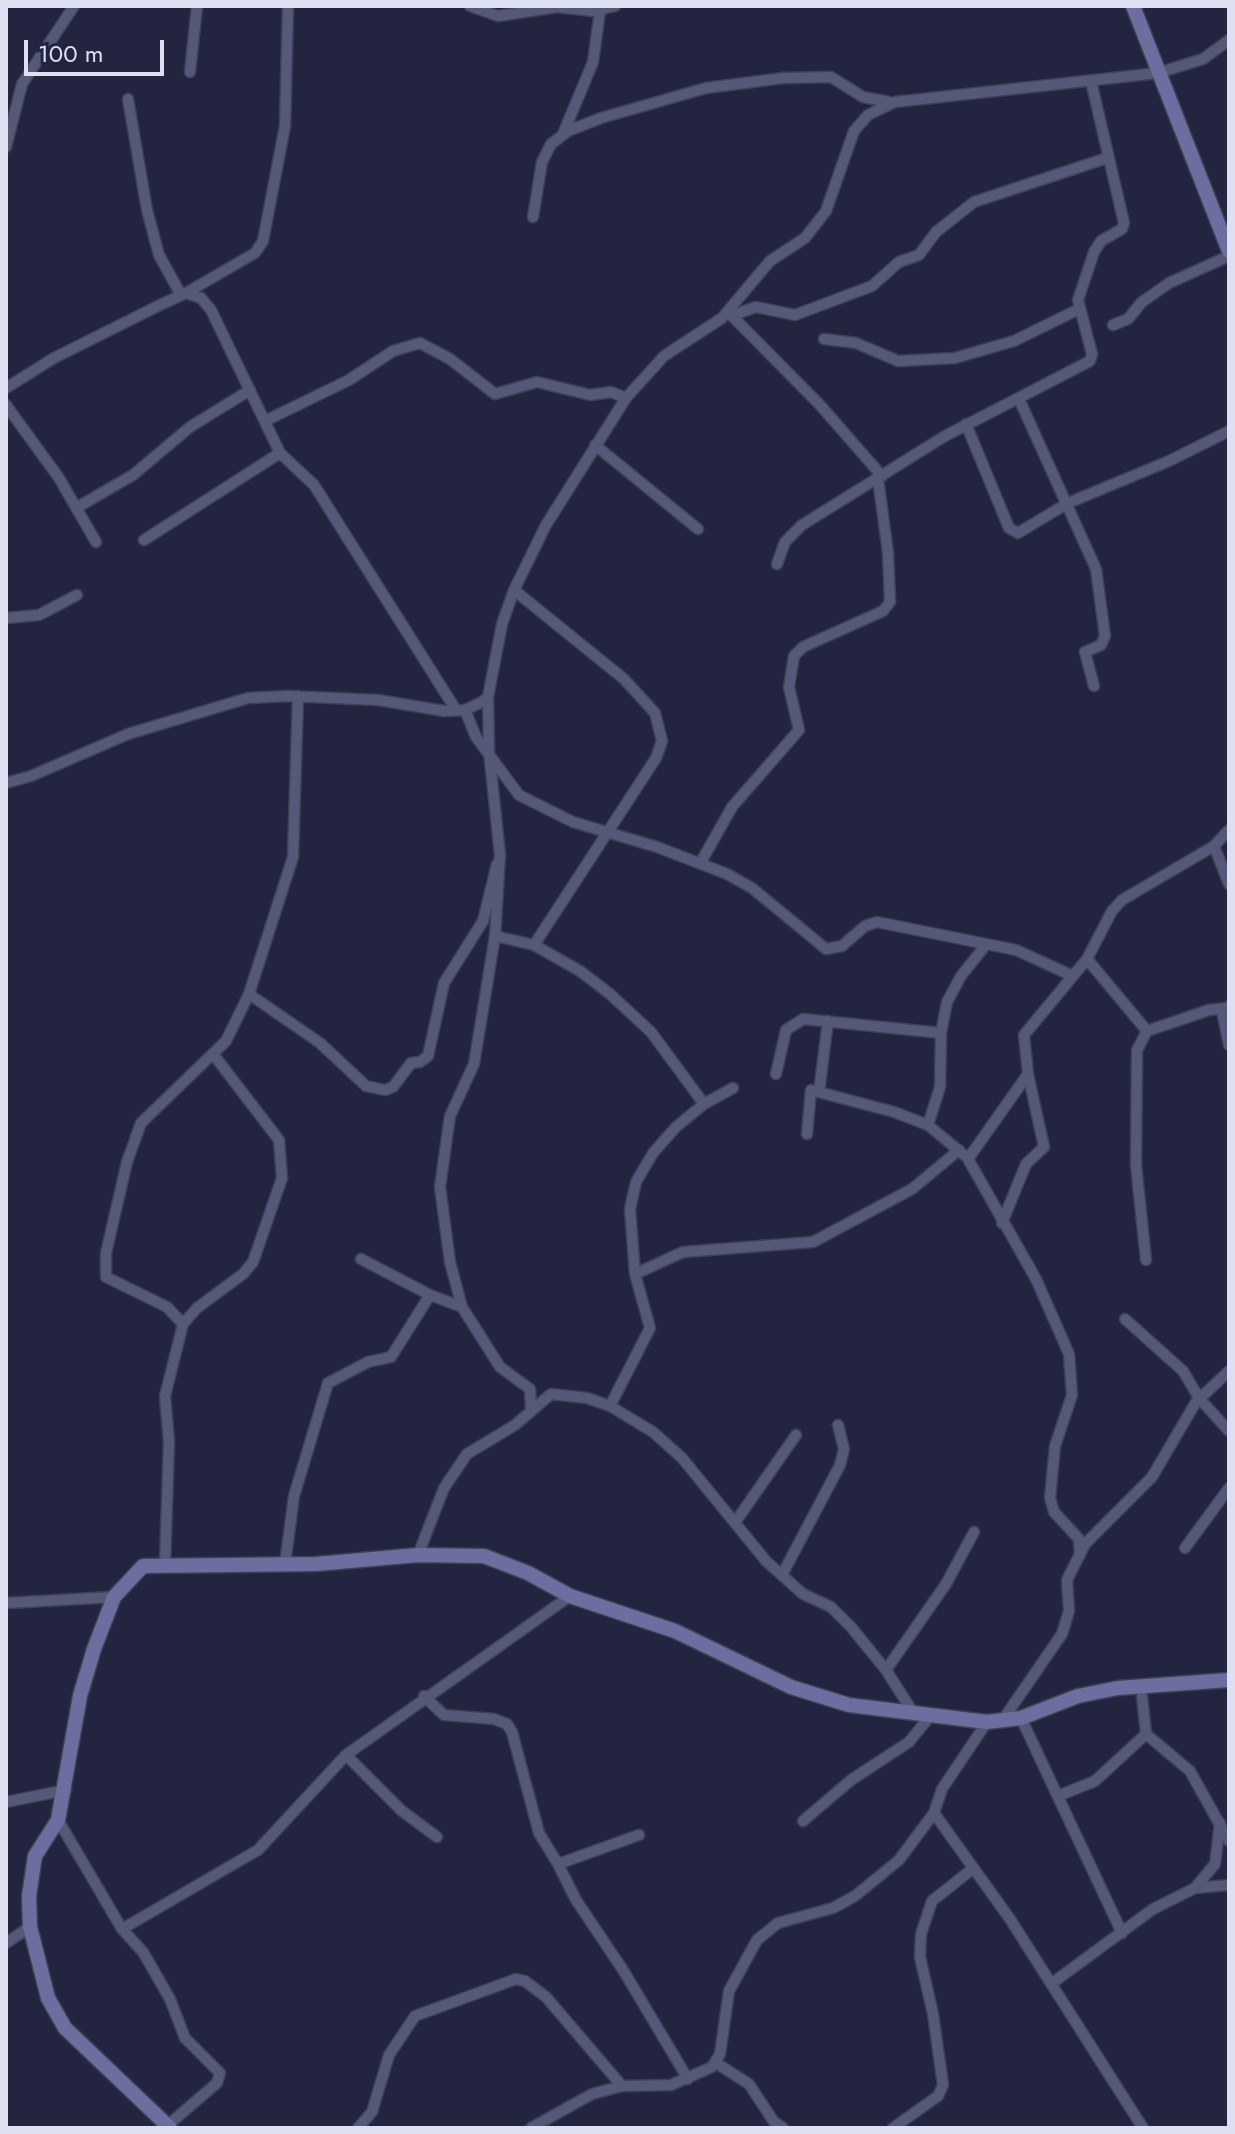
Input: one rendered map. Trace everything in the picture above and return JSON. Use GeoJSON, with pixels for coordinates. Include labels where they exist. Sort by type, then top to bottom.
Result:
{"type":"FeatureCollection","features":[{"type":"Feature","properties":{"kind":"street"},"geometry":{"type":"LineString","coordinates":[[6,147],[22,84],[74,6]]}},
{"type":"Feature","properties":{"kind":"street"},"geometry":{"type":"LineString","coordinates":[[190,72],[197,6]]}},
{"type":"Feature","properties":{"kind":"street"},"geometry":{"type":"LineString","coordinates":[[6,388],[54,358],[184,294],[255,253],[263,241],[285,126],[288,6]]}},
{"type":"Feature","properties":{"kind":"street"},"geometry":{"type":"LineString","coordinates":[[470,6],[498,16],[557,7],[600,11],[615,6]]}},
{"type":"Feature","properties":{"kind":"street"},"geometry":{"type":"LineString","coordinates":[[1113,325],[1128,319],[1142,302],[1169,283],[1229,254],[1133,6]]}},
{"type":"Feature","properties":{"kind":"street"},"geometry":{"type":"LineString","coordinates":[[563,134],[593,62],[600,11]]}},
{"type":"Feature","properties":{"kind":"street"},"geometry":{"type":"LineString","coordinates":[[730,314],[770,261],[802,242],[826,211],[856,127],[874,110],[895,102],[1158,73],[1203,59],[1229,40]]}},
{"type":"Feature","properties":{"kind":"street"},"geometry":{"type":"LineString","coordinates":[[533,217],[542,162],[551,144],[563,134],[601,118],[706,88],[783,78],[831,77],[863,97],[895,102]]}},
{"type":"Feature","properties":{"kind":"street"},"geometry":{"type":"LineString","coordinates":[[777,564],[785,542],[795,531],[966,424],[1090,361],[1092,354],[1079,309],[1094,252],[1101,241],[1124,226],[1091,81]]}},
{"type":"Feature","properties":{"kind":"street"},"geometry":{"type":"LineString","coordinates":[[128,99],[147,210],[159,255],[184,294],[201,298],[211,310],[280,453],[314,485],[476,737],[519,795],[573,822],[611,831],[701,862],[752,888],[826,949],[842,946],[865,926],[877,922],[1032,955],[1073,976]]}},
{"type":"Feature","properties":{"kind":"street"},"geometry":{"type":"LineString","coordinates":[[531,1408],[530,1389],[500,1367],[462,1307],[450,1262],[440,1187],[450,1116],[474,1064],[495,936],[500,855],[489,751],[488,697],[502,624],[514,590],[546,525],[595,445],[626,398],[664,356],[730,314],[756,307],[795,315],[872,286],[899,262],[919,255],[936,232],[974,202],[1107,158]]}},
{"type":"Feature","properties":{"kind":"street"},"geometry":{"type":"LineString","coordinates":[[824,339],[856,343],[898,361],[955,358],[1014,341],[1079,309]]}},
{"type":"Feature","properties":{"kind":"street"},"geometry":{"type":"LineString","coordinates":[[701,862],[732,807],[799,730],[789,687],[794,656],[803,647],[887,607],[888,553],[880,477],[730,314]]}},
{"type":"Feature","properties":{"kind":"street"},"geometry":{"type":"LineString","coordinates":[[265,421],[349,380],[393,351],[420,343],[450,359],[495,394],[537,382],[590,395],[611,392],[626,398]]}},
{"type":"Feature","properties":{"kind":"street"},"geometry":{"type":"LineString","coordinates":[[76,508],[133,475],[190,427],[250,390]]}},
{"type":"Feature","properties":{"kind":"street"},"geometry":{"type":"LineString","coordinates":[[1019,399],[1043,458],[1068,503],[1096,569],[1104,642],[1088,649],[1085,656],[1094,686]]}},
{"type":"Feature","properties":{"kind":"street"},"geometry":{"type":"LineString","coordinates":[[6,405],[59,478],[96,542]]}},
{"type":"Feature","properties":{"kind":"street"},"geometry":{"type":"LineString","coordinates":[[966,424],[990,487],[1013,533],[1068,503],[1157,466],[1229,431]]}},
{"type":"Feature","properties":{"kind":"street"},"geometry":{"type":"LineString","coordinates":[[595,445],[698,529]]}},
{"type":"Feature","properties":{"kind":"street"},"geometry":{"type":"LineString","coordinates":[[144,540],[280,453]]}},
{"type":"Feature","properties":{"kind":"street"},"geometry":{"type":"LineString","coordinates":[[514,590],[624,679],[655,713],[662,741],[656,758],[611,831],[534,945]]}},
{"type":"Feature","properties":{"kind":"street"},"geometry":{"type":"LineString","coordinates":[[6,618],[39,615],[77,595]]}},
{"type":"Feature","properties":{"kind":"street"},"geometry":{"type":"LineString","coordinates":[[6,783],[31,776],[128,734],[248,698],[298,696],[378,700],[410,707],[460,710],[488,697]]}},
{"type":"Feature","properties":{"kind":"street"},"geometry":{"type":"LineString","coordinates":[[183,1324],[167,1307],[110,1280],[103,1270],[127,1162],[141,1123],[226,1041],[249,994],[293,857],[298,696]]}},
{"type":"Feature","properties":{"kind":"street"},"geometry":{"type":"LineString","coordinates":[[1002,1223],[1026,1164],[1044,1147],[1028,1074],[1024,1035],[1087,959],[1112,911],[1122,900],[1214,846],[1229,830]]}},
{"type":"Feature","properties":{"kind":"street"},"geometry":{"type":"LineString","coordinates":[[1214,846],[1229,884]]}},
{"type":"Feature","properties":{"kind":"street"},"geometry":{"type":"LineString","coordinates":[[249,994],[320,1043],[366,1086],[385,1090],[393,1087],[411,1063],[420,1062],[428,1056],[444,983],[483,921],[489,884],[500,855]]}},
{"type":"Feature","properties":{"kind":"street"},"geometry":{"type":"LineString","coordinates":[[495,936],[534,945],[580,971],[651,1032],[704,1104]]}},
{"type":"Feature","properties":{"kind":"street"},"geometry":{"type":"LineString","coordinates":[[928,1125],[940,1087],[941,1033],[947,1002],[961,976],[985,946]]}},
{"type":"Feature","properties":{"kind":"street"},"geometry":{"type":"LineString","coordinates":[[1087,959],[1147,1031]]}},
{"type":"Feature","properties":{"kind":"street"},"geometry":{"type":"LineString","coordinates":[[1146,1260],[1136,1165],[1137,1050],[1147,1031],[1209,1010],[1228,1007],[1223,1024],[1229,1045]]}},
{"type":"Feature","properties":{"kind":"street"},"geometry":{"type":"LineString","coordinates":[[776,1074],[786,1030],[803,1019],[941,1033]]}},
{"type":"Feature","properties":{"kind":"street"},"geometry":{"type":"LineString","coordinates":[[819,1092],[828,1021]]}},
{"type":"Feature","properties":{"kind":"street"},"geometry":{"type":"LineString","coordinates":[[165,1564],[169,1470],[165,1396],[183,1324],[253,1262],[282,1178],[279,1140],[213,1054]]}},
{"type":"Feature","properties":{"kind":"street"},"geometry":{"type":"LineString","coordinates":[[968,1159],[1028,1074]]}},
{"type":"Feature","properties":{"kind":"street"},"geometry":{"type":"LineString","coordinates":[[610,1406],[650,1328],[635,1274],[630,1209],[636,1182],[653,1153],[676,1127],[704,1104],[733,1088]]}},
{"type":"Feature","properties":{"kind":"street"},"geometry":{"type":"LineString","coordinates":[[807,1134],[808,1093],[819,1092],[928,1125],[968,1159],[1036,1279],[1069,1354],[1072,1395],[1055,1446],[1050,1498],[1054,1512],[1079,1539],[1080,1555]]}},
{"type":"Feature","properties":{"kind":"street"},"geometry":{"type":"LineString","coordinates":[[635,1274],[683,1252],[813,1242],[912,1189],[959,1150]]}},
{"type":"Feature","properties":{"kind":"street"},"geometry":{"type":"LineString","coordinates":[[361,1259],[430,1295],[462,1307]]}},
{"type":"Feature","properties":{"kind":"street"},"geometry":{"type":"LineString","coordinates":[[285,1564],[294,1496],[328,1383],[368,1362],[391,1357],[430,1295]]}},
{"type":"Feature","properties":{"kind":"street"},"geometry":{"type":"LineString","coordinates":[[1125,1319],[1183,1371],[1199,1398],[1229,1431]]}},
{"type":"Feature","properties":{"kind":"street"},"geometry":{"type":"LineString","coordinates":[[716,2063],[729,1991],[757,1940],[778,1923],[833,1908],[855,1896],[899,1860],[934,1813],[942,1789],[1062,1634],[1069,1611],[1065,1587],[1088,1540],[1152,1477],[1199,1398],[1229,1371]]}},
{"type":"Feature","properties":{"kind":"street"},"geometry":{"type":"LineString","coordinates":[[418,1555],[455,1466],[467,1454],[515,1425],[531,1408],[551,1394],[560,1393],[610,1406],[653,1432],[682,1458],[736,1521],[754,1548],[803,1594],[839,1613],[886,1670],[914,1714]]}},
{"type":"Feature","properties":{"kind":"street"},"geometry":{"type":"LineString","coordinates":[[782,1575],[840,1465],[844,1449],[838,1425]]}},
{"type":"Feature","properties":{"kind":"street"},"geometry":{"type":"LineString","coordinates":[[736,1521],[796,1435]]}},
{"type":"Feature","properties":{"kind":"street"},"geometry":{"type":"LineString","coordinates":[[1185,1548],[1229,1488]]}},
{"type":"Feature","properties":{"kind":"street"},"geometry":{"type":"LineString","coordinates":[[886,1670],[946,1584],[974,1532]]}},
{"type":"Feature","properties":{"kind":"street"},"geometry":{"type":"LineString","coordinates":[[58,1820],[122,1929],[143,1952],[170,1999],[185,2038],[220,2073],[217,2083],[169,2126],[65,2028],[48,1998],[30,1927],[30,1886],[35,1856],[58,1820],[66,1790],[80,1696],[114,1597],[131,1575],[143,1566],[285,1564],[418,1555],[484,1556],[528,1573],[570,1596],[675,1631],[791,1687],[849,1705],[914,1714],[995,1721],[1021,1718],[1078,1696],[1141,1686],[1229,1680]]}},
{"type":"Feature","properties":{"kind":"street"},"geometry":{"type":"LineString","coordinates":[[122,1929],[258,1850],[346,1755],[424,1696],[489,1656],[570,1596]]}},
{"type":"Feature","properties":{"kind":"street"},"geometry":{"type":"LineString","coordinates":[[6,1603],[114,1597]]}},
{"type":"Feature","properties":{"kind":"street"},"geometry":{"type":"LineString","coordinates":[[1141,1686],[1146,1734],[1190,1771],[1224,1823],[1229,1841]]}},
{"type":"Feature","properties":{"kind":"street"},"geometry":{"type":"LineString","coordinates":[[424,1696],[444,1715],[494,1719],[507,1724],[512,1732],[539,1833],[576,1900],[630,1981],[688,2079]]}},
{"type":"Feature","properties":{"kind":"street"},"geometry":{"type":"LineString","coordinates":[[803,1821],[851,1780],[909,1742],[931,1715]]}},
{"type":"Feature","properties":{"kind":"street"},"geometry":{"type":"LineString","coordinates":[[1021,1718],[1122,1933]]}},
{"type":"Feature","properties":{"kind":"street"},"geometry":{"type":"LineString","coordinates":[[1058,1796],[1095,1781],[1146,1734]]}},
{"type":"Feature","properties":{"kind":"street"},"geometry":{"type":"LineString","coordinates":[[346,1755],[402,1811],[437,1837]]}},
{"type":"Feature","properties":{"kind":"street"},"geometry":{"type":"LineString","coordinates":[[6,1802],[66,1790]]}},
{"type":"Feature","properties":{"kind":"street"},"geometry":{"type":"LineString","coordinates":[[934,1813],[971,1870],[1010,1919],[1143,2128]]}},
{"type":"Feature","properties":{"kind":"street"},"geometry":{"type":"LineString","coordinates":[[1195,1888],[1215,1864],[1224,1823]]}},
{"type":"Feature","properties":{"kind":"street"},"geometry":{"type":"LineString","coordinates":[[558,1864],[639,1835]]}},
{"type":"Feature","properties":{"kind":"street"},"geometry":{"type":"LineString","coordinates":[[893,2128],[938,2096],[943,2085],[933,2014],[920,1957],[921,1934],[932,1901],[971,1870]]}},
{"type":"Feature","properties":{"kind":"street"},"geometry":{"type":"LineString","coordinates":[[1051,1984],[1153,1909],[1195,1888],[1229,1885]]}},
{"type":"Feature","properties":{"kind":"street"},"geometry":{"type":"LineString","coordinates":[[6,1943],[30,1927]]}},
{"type":"Feature","properties":{"kind":"street"},"geometry":{"type":"LineString","coordinates":[[358,2128],[372,2112],[389,2055],[415,2016],[516,1979],[525,1981],[546,1997],[622,2086]]}},
{"type":"Feature","properties":{"kind":"street"},"geometry":{"type":"LineString","coordinates":[[531,2128],[592,2094],[622,2086],[656,2088],[688,2079],[716,2063]]}},
{"type":"Feature","properties":{"kind":"street"},"geometry":{"type":"LineString","coordinates":[[716,2063],[749,2084],[774,2122],[783,2128]]}}]}
